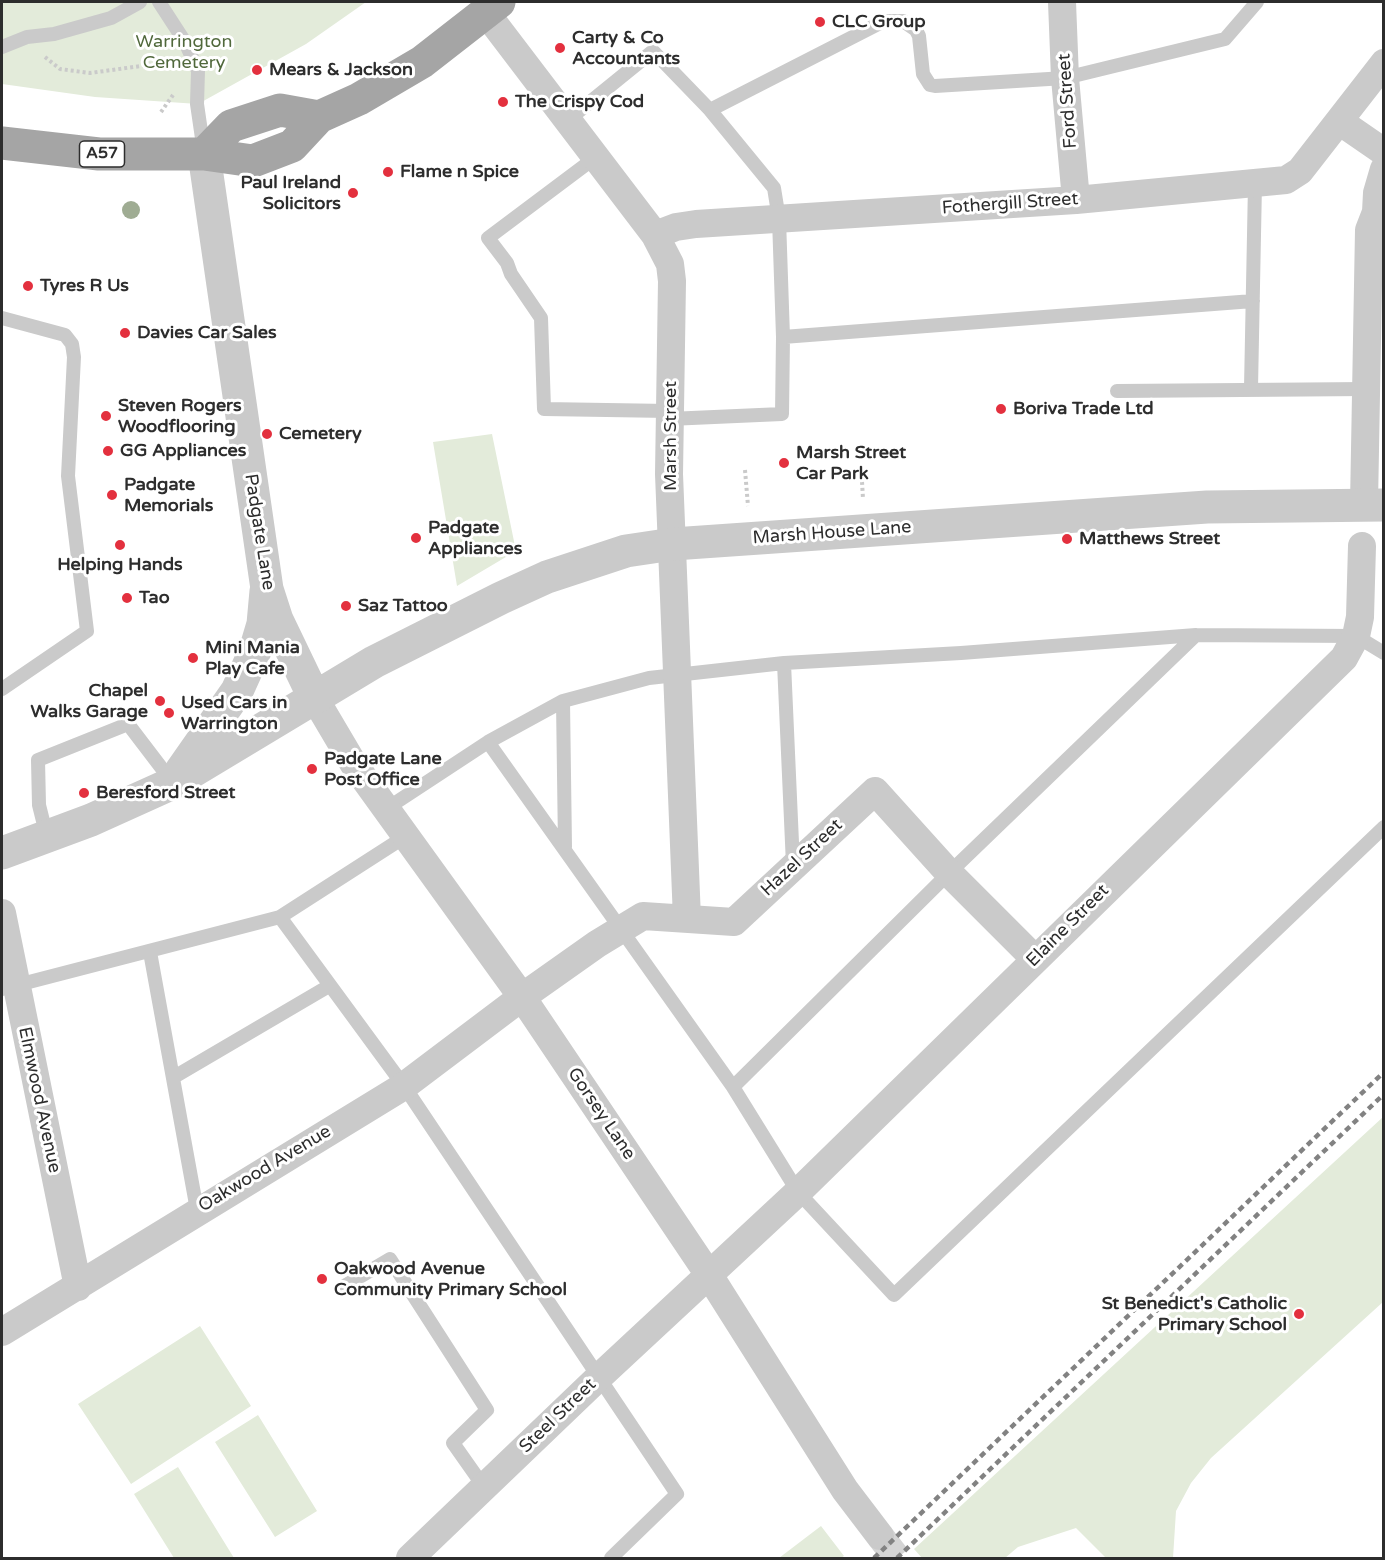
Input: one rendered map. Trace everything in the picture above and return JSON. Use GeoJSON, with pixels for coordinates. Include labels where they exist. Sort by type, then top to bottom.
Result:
{"type":"FeatureCollection","features":[{"type":"Feature","properties":{"kind":"main road"},"geometry":{"type":"LineString","coordinates":[[204,154],[231,126],[280,110],[319,117],[359,99],[422,62],[492,7]]}},
{"type":"Feature","properties":{"kind":"main road","name":"A57"},"geometry":{"type":"LineString","coordinates":[[2,143],[99,154],[204,154]]}},
{"type":"Feature","properties":{"kind":"street","name":"Ford Street"},"geometry":{"type":"LineString","coordinates":[[1062,2],[1065,78],[1076,200]]}},
{"type":"Feature","properties":{"kind":"street","name":"Marsh Street"},"geometry":{"type":"LineString","coordinates":[[492,7],[568,120],[655,235],[665,251],[672,281],[669,415],[687,920]]}},
{"type":"Feature","properties":{"kind":"street","name":"Fothergill Street"},"geometry":{"type":"LineString","coordinates":[[655,235],[676,227],[1076,200],[1286,180],[1300,171],[1383,63]]}},
{"type":"Feature","properties":{"kind":"street"},"geometry":{"type":"LineString","coordinates":[[1339,121],[1383,152]]}},
{"type":"Feature","properties":{"kind":"street","name":"Padgate Lane"},"geometry":{"type":"LineString","coordinates":[[204,154],[267,589],[277,620],[314,697]]}},
{"type":"Feature","properties":{"kind":"street"},"geometry":{"type":"LineString","coordinates":[[1374,504],[1367,389],[1376,325],[1369,230],[1376,212],[1377,193],[1383,169]]}},
{"type":"Feature","properties":{"kind":"street","name":"Marsh House Lane"},"geometry":{"type":"LineString","coordinates":[[314,697],[390,653],[546,577],[626,551],[673,544],[1207,507],[1374,504]]}},
{"type":"Feature","properties":{"kind":"street","name":"Elaine Street"},"geometry":{"type":"LineString","coordinates":[[709,1275],[798,1192],[1344,658],[1356,636],[1362,591],[1362,546]]}},
{"type":"Feature","properties":{"kind":"street"},"geometry":{"type":"LineString","coordinates":[[173,783],[237,691],[255,651],[263,624],[267,589]]}},
{"type":"Feature","properties":{"kind":"street"},"geometry":{"type":"LineString","coordinates":[[2,853],[47,837],[173,783],[314,697]]}},
{"type":"Feature","properties":{"kind":"street","name":"Gorsey Lane"},"geometry":{"type":"LineString","coordinates":[[314,697],[347,753],[522,997],[709,1275],[845,1490],[880,1536]]}},
{"type":"Feature","properties":{"kind":"street","name":"Hazel Street"},"geometry":{"type":"LineString","coordinates":[[522,997],[621,928],[643,916],[734,922],[875,791],[949,873],[1035,959]]}},
{"type":"Feature","properties":{"kind":"street","name":"Elmwood Avenue"},"geometry":{"type":"LineString","coordinates":[[2,913],[9,987],[78,1287]]}},
{"type":"Feature","properties":{"kind":"street","name":"Oakwood Avenue"},"geometry":{"type":"LineString","coordinates":[[2,1332],[78,1287],[197,1210],[404,1086],[522,997]]}},
{"type":"Feature","properties":{"kind":"street","name":"Steel Street"},"geometry":{"type":"LineString","coordinates":[[410,1558],[709,1275]]}},
{"type":"Feature","properties":{"kind":"lane"},"geometry":{"type":"LineString","coordinates":[[2,47],[27,37],[54,34],[111,18],[140,2]]}},
{"type":"Feature","properties":{"kind":"lane"},"geometry":{"type":"LineString","coordinates":[[159,2],[185,42],[199,79],[197,104],[204,154]]}},
{"type":"Feature","properties":{"kind":"lane"},"geometry":{"type":"LineString","coordinates":[[710,110],[884,21],[895,20],[911,24],[919,36],[923,74],[930,85],[1065,78],[1225,39],[1257,2]]}},
{"type":"Feature","properties":{"kind":"lane"},"geometry":{"type":"LineString","coordinates":[[568,120],[653,51],[710,110],[774,188],[779,219],[783,337],[782,414],[669,415],[544,409],[541,318],[511,274],[507,263],[488,238],[596,157]]}},
{"type":"Feature","properties":{"kind":"lane"},"geometry":{"type":"LineString","coordinates":[[1251,388],[1255,184]]}},
{"type":"Feature","properties":{"kind":"lane"},"geometry":{"type":"LineString","coordinates":[[783,337],[1253,301]]}},
{"type":"Feature","properties":{"kind":"lane"},"geometry":{"type":"LineString","coordinates":[[2,318],[65,335],[72,344],[74,357],[68,476],[87,631],[2,689]]}},
{"type":"Feature","properties":{"kind":"lane"},"geometry":{"type":"LineString","coordinates":[[1117,391],[1251,388],[1367,389]]}},
{"type":"Feature","properties":{"kind":"lane"},"geometry":{"type":"LineString","coordinates":[[733,1087],[949,873],[1196,635]]}},
{"type":"Feature","properties":{"kind":"lane"},"geometry":{"type":"LineString","coordinates":[[386,809],[488,742],[563,701],[649,678],[784,663],[961,653],[1196,635],[1356,636],[1383,653]]}},
{"type":"Feature","properties":{"kind":"lane"},"geometry":{"type":"LineString","coordinates":[[784,663],[793,867]]}},
{"type":"Feature","properties":{"kind":"lane"},"geometry":{"type":"LineString","coordinates":[[563,701],[565,847]]}},
{"type":"Feature","properties":{"kind":"lane"},"geometry":{"type":"LineString","coordinates":[[47,837],[39,805],[38,760],[128,724],[173,783]]}},
{"type":"Feature","properties":{"kind":"lane"},"geometry":{"type":"LineString","coordinates":[[488,742],[565,847],[733,1087],[798,1192],[894,1295],[1383,827]]}},
{"type":"Feature","properties":{"kind":"lane"},"geometry":{"type":"LineString","coordinates":[[9,987],[150,952],[280,916],[406,836]]}},
{"type":"Feature","properties":{"kind":"lane"},"geometry":{"type":"LineString","coordinates":[[280,916],[404,1086],[677,1494],[611,1558]]}},
{"type":"Feature","properties":{"kind":"lane"},"geometry":{"type":"LineString","coordinates":[[150,952],[197,1210]]}},
{"type":"Feature","properties":{"kind":"lane"},"geometry":{"type":"LineString","coordinates":[[174,1077],[329,986]]}},
{"type":"Feature","properties":{"kind":"lane"},"geometry":{"type":"LineString","coordinates":[[341,1288],[390,1259],[487,1410],[453,1443],[484,1487]]}},
{"type":"Feature","properties":{"kind":"path"},"geometry":{"type":"LineString","coordinates":[[27,37],[49,61],[60,69],[105,73],[191,57]]}},
{"type":"Feature","properties":{"kind":"path"},"geometry":{"type":"LineString","coordinates":[[171,62],[173,69]]}},
{"type":"Feature","properties":{"kind":"path"},"geometry":{"type":"LineString","coordinates":[[161,112],[170,101],[174,86]]}},
{"type":"Feature","properties":{"kind":"path"},"geometry":{"type":"LineString","coordinates":[[861,464],[864,508]]}},
{"type":"Feature","properties":{"kind":"path"},"geometry":{"type":"LineString","coordinates":[[746,470],[748,516]]}},
{"type":"Feature","properties":{"kind":"green space","name":"Warrington Cemetery"},"geometry":{"type":"Polygon","coordinates":[[[2,2],[366,2],[306,44],[198,104],[95,97],[2,84],[2,2]]]}},
{"type":"Feature","properties":{"kind":"green space"},"geometry":{"type":"Polygon","coordinates":[[[492,434],[516,551],[457,586],[433,442],[492,434]]]}},
{"type":"Feature","properties":{"kind":"green space"},"geometry":{"type":"Polygon","coordinates":[[[1383,1117],[1383,1302],[1211,1458],[1191,1483],[1176,1511],[1173,1558],[1106,1558],[1076,1528],[1018,1547],[1005,1558],[922,1558],[914,1549],[1383,1117]]]}},
{"type":"Feature","properties":{"kind":"green space"},"geometry":{"type":"Polygon","coordinates":[[[200,1326],[251,1406],[131,1484],[78,1404],[200,1326]]]}},
{"type":"Feature","properties":{"kind":"green space"},"geometry":{"type":"Polygon","coordinates":[[[258,1415],[317,1511],[275,1537],[215,1442],[258,1415]]]}},
{"type":"Feature","properties":{"kind":"green space"},"geometry":{"type":"Polygon","coordinates":[[[178,1467],[234,1558],[174,1558],[134,1494],[178,1467]]]}},
{"type":"Feature","properties":{"kind":"green space"},"geometry":{"type":"Polygon","coordinates":[[[821,1526],[844,1556],[841,1558],[779,1558],[821,1526]]]}},
{"type":"Feature","properties":{"kind":"tunnel"},"geometry":{"type":"LineString","coordinates":[[880,1536],[897,1558]]}},
{"type":"Feature","properties":{"kind":"railway"},"geometry":{"type":"LineString","coordinates":[[874,1558],[1384,1072]]}},
{"type":"Feature","properties":{"kind":"railway"},"geometry":{"type":"LineString","coordinates":[[897,1558],[1384,1094]]}},
{"type":"Feature","properties":{"kind":"place","name":"CLC Group"},"geometry":{"type":"Point","coordinates":[820,22]}},
{"type":"Feature","properties":{"kind":"place","name":"Carty & Co Accountants"},"geometry":{"type":"Point","coordinates":[560,48]}},
{"type":"Feature","properties":{"kind":"place","name":"Mears & Jackson"},"geometry":{"type":"Point","coordinates":[257,70]}},
{"type":"Feature","properties":{"kind":"place","name":"The Crispy Cod"},"geometry":{"type":"Point","coordinates":[503,102]}},
{"type":"Feature","properties":{"kind":"place","name":"Flame n Spice"},"geometry":{"type":"Point","coordinates":[388,172]}},
{"type":"Feature","properties":{"kind":"place","name":"Paul Ireland Solicitors"},"geometry":{"type":"Point","coordinates":[353,193]}},
{"type":"Feature","properties":{"kind":"place","name":"Tyres R Us"},"geometry":{"type":"Point","coordinates":[28,286]}},
{"type":"Feature","properties":{"kind":"place","name":"Davies Car Sales"},"geometry":{"type":"Point","coordinates":[125,333]}},
{"type":"Feature","properties":{"kind":"place","name":"Boriva Trade Ltd"},"geometry":{"type":"Point","coordinates":[1001,409]}},
{"type":"Feature","properties":{"kind":"place","name":"Steven Rogers Woodflooring"},"geometry":{"type":"Point","coordinates":[106,416]}},
{"type":"Feature","properties":{"kind":"place","name":"Cemetery"},"geometry":{"type":"Point","coordinates":[267,434]}},
{"type":"Feature","properties":{"kind":"place","name":"GG Appliances"},"geometry":{"type":"Point","coordinates":[108,451]}},
{"type":"Feature","properties":{"kind":"place","name":"Marsh Street Car Park"},"geometry":{"type":"Point","coordinates":[784,463]}},
{"type":"Feature","properties":{"kind":"place","name":"Padgate Memorials"},"geometry":{"type":"Point","coordinates":[112,495]}},
{"type":"Feature","properties":{"kind":"place","name":"Padgate Appliances"},"geometry":{"type":"Point","coordinates":[416,538]}},
{"type":"Feature","properties":{"kind":"place","name":"Matthews Street"},"geometry":{"type":"Point","coordinates":[1067,539]}},
{"type":"Feature","properties":{"kind":"place","name":"Helping Hands"},"geometry":{"type":"Point","coordinates":[120,545]}},
{"type":"Feature","properties":{"kind":"place","name":"Tao"},"geometry":{"type":"Point","coordinates":[127,598]}},
{"type":"Feature","properties":{"kind":"place","name":"Saz Tattoo"},"geometry":{"type":"Point","coordinates":[346,606]}},
{"type":"Feature","properties":{"kind":"place","name":"Mini Mania Play Cafe"},"geometry":{"type":"Point","coordinates":[193,658]}},
{"type":"Feature","properties":{"kind":"place","name":"Chapel Walks Garage"},"geometry":{"type":"Point","coordinates":[160,701]}},
{"type":"Feature","properties":{"kind":"place","name":"Used Cars in Warrington"},"geometry":{"type":"Point","coordinates":[169,713]}},
{"type":"Feature","properties":{"kind":"place","name":"Padgate Lane Post Office"},"geometry":{"type":"Point","coordinates":[312,769]}},
{"type":"Feature","properties":{"kind":"place","name":"Beresford Street"},"geometry":{"type":"Point","coordinates":[84,793]}},
{"type":"Feature","properties":{"kind":"place","name":"Oakwood Avenue Community Primary School"},"geometry":{"type":"Point","coordinates":[322,1279]}},
{"type":"Feature","properties":{"kind":"place","name":"St Benedict's Catholic Primary School"},"geometry":{"type":"Point","coordinates":[1299,1314]}}]}
